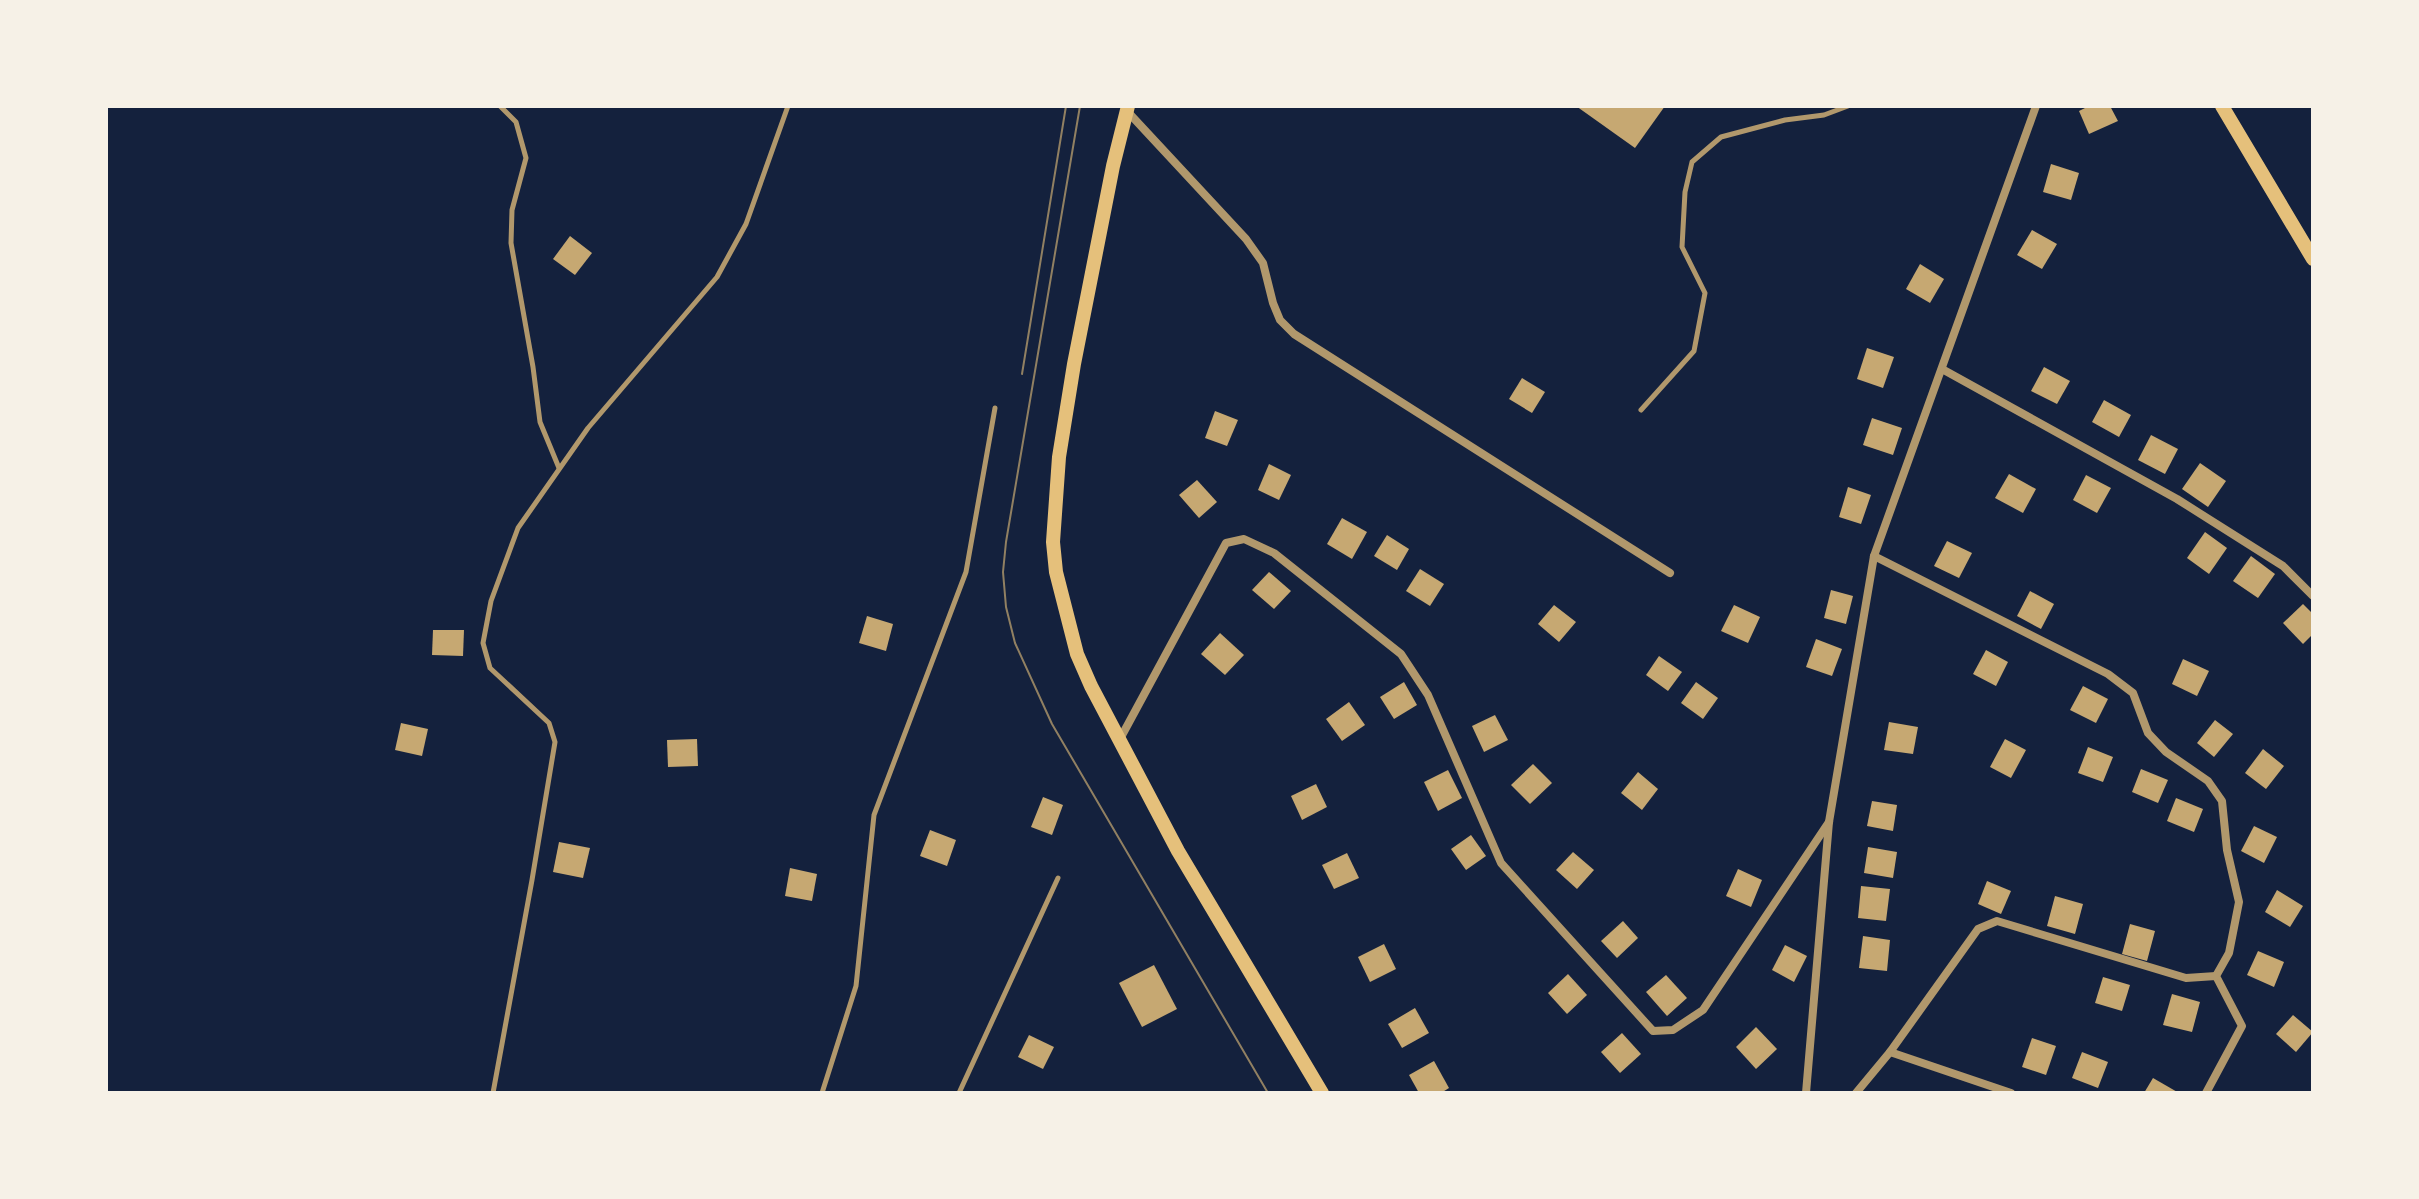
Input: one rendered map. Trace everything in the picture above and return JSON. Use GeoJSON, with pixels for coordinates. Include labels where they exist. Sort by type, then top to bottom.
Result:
{"type":"FeatureCollection","features":[{"type":"Feature","properties":{"kind":"main road"},"geometry":{"type":"LineString","coordinates":[[2222,106],[2313,259]]}},
{"type":"Feature","properties":{"kind":"main road"},"geometry":{"type":"LineString","coordinates":[[1128,108],[1113,166],[1059,457],[1053,542],[1056,572],[1077,654],[1119,740],[1178,851],[1322,1093]]}},
{"type":"Feature","properties":{"kind":"street"},"geometry":{"type":"LineString","coordinates":[[1806,1093],[1829,822],[1874,556],[2036,106]]}},
{"type":"Feature","properties":{"kind":"street"},"geometry":{"type":"LineString","coordinates":[[1128,108],[1246,239],[1263,263],[1280,320],[1294,334],[1670,573]]}},
{"type":"Feature","properties":{"kind":"street"},"geometry":{"type":"LineString","coordinates":[[1942,369],[2177,499],[2283,566],[2313,596]]}},
{"type":"Feature","properties":{"kind":"street"},"geometry":{"type":"LineString","coordinates":[[1119,740],[1226,543],[1244,539],[1274,553],[1401,654],[1428,695],[1501,863],[1653,1031],[1673,1030],[1703,1010],[1829,822]]}},
{"type":"Feature","properties":{"kind":"street"},"geometry":{"type":"LineString","coordinates":[[1874,556],[2108,674],[2133,693],[2148,733],[2166,752],[2208,781],[2222,801],[2227,850],[2239,902],[2229,953],[2216,976]]}},
{"type":"Feature","properties":{"kind":"street"},"geometry":{"type":"LineString","coordinates":[[1856,1093],[1890,1052],[1978,929],[1997,921],[2186,978],[2216,976]]}},
{"type":"Feature","properties":{"kind":"street"},"geometry":{"type":"LineString","coordinates":[[2206,1093],[2242,1026],[2216,976]]}},
{"type":"Feature","properties":{"kind":"street"},"geometry":{"type":"LineString","coordinates":[[1890,1052],[2011,1093]]}},
{"type":"Feature","properties":{"kind":"lane"},"geometry":{"type":"LineString","coordinates":[[500,106],[516,122],[526,158],[512,210],[511,243],[540,422],[560,469]]}},
{"type":"Feature","properties":{"kind":"lane"},"geometry":{"type":"LineString","coordinates":[[493,1093],[555,742],[549,723],[490,668],[483,643],[491,601],[518,528],[588,428],[717,277],[746,224],[788,106]]}},
{"type":"Feature","properties":{"kind":"lane"},"geometry":{"type":"LineString","coordinates":[[1641,410],[1694,351],[1705,293],[1682,247],[1685,192],[1692,162],[1721,137],[1785,120],[1824,115],[1848,106]]}},
{"type":"Feature","properties":{"kind":"lane"},"geometry":{"type":"LineString","coordinates":[[822,1093],[856,986],[874,815],[966,572],[995,408]]}},
{"type":"Feature","properties":{"kind":"lane"},"geometry":{"type":"LineString","coordinates":[[959,1093],[1058,878]]}},
{"type":"Feature","properties":{"kind":"building"},"geometry":{"type":"Polygon","coordinates":[[[1576,106],[1665,106],[1635,148],[1576,106]]]}},
{"type":"Feature","properties":{"kind":"building"},"geometry":{"type":"Polygon","coordinates":[[[2089,106],[2110,106],[2118,121],[2089,134],[2079,111],[2089,106]]]}},
{"type":"Feature","properties":{"kind":"building"},"geometry":{"type":"Polygon","coordinates":[[[2051,164],[2079,173],[2071,200],[2043,192],[2051,164]]]}},
{"type":"Feature","properties":{"kind":"building"},"geometry":{"type":"Polygon","coordinates":[[[2032,230],[2057,244],[2042,269],[2017,255],[2032,230]]]}},
{"type":"Feature","properties":{"kind":"building"},"geometry":{"type":"Polygon","coordinates":[[[570,236],[592,253],[575,275],[553,259],[570,236]]]}},
{"type":"Feature","properties":{"kind":"building"},"geometry":{"type":"Polygon","coordinates":[[[1920,264],[1944,279],[1930,303],[1906,289],[1920,264]]]}},
{"type":"Feature","properties":{"kind":"building"},"geometry":{"type":"Polygon","coordinates":[[[1867,348],[1894,357],[1883,388],[1857,379],[1867,348]]]}},
{"type":"Feature","properties":{"kind":"building"},"geometry":{"type":"Polygon","coordinates":[[[2044,367],[2070,381],[2057,404],[2031,391],[2044,367]]]}},
{"type":"Feature","properties":{"kind":"building"},"geometry":{"type":"Polygon","coordinates":[[[1522,378],[1545,392],[1532,413],[1509,399],[1522,378]]]}},
{"type":"Feature","properties":{"kind":"building"},"geometry":{"type":"Polygon","coordinates":[[[2104,400],[2131,415],[2119,437],[2092,422],[2104,400]]]}},
{"type":"Feature","properties":{"kind":"building"},"geometry":{"type":"Polygon","coordinates":[[[1215,411],[1238,420],[1227,446],[1205,438],[1215,411]]]}},
{"type":"Feature","properties":{"kind":"building"},"geometry":{"type":"Polygon","coordinates":[[[1872,418],[1902,428],[1893,455],[1863,445],[1872,418]]]}},
{"type":"Feature","properties":{"kind":"building"},"geometry":{"type":"Polygon","coordinates":[[[2151,435],[2178,449],[2165,474],[2138,460],[2151,435]]]}},
{"type":"Feature","properties":{"kind":"building"},"geometry":{"type":"Polygon","coordinates":[[[2200,463],[2226,481],[2208,507],[2182,489],[2200,463]]]}},
{"type":"Feature","properties":{"kind":"building"},"geometry":{"type":"Polygon","coordinates":[[[1269,464],[1291,475],[1279,500],[1258,490],[1269,464]]]}},
{"type":"Feature","properties":{"kind":"building"},"geometry":{"type":"Polygon","coordinates":[[[2009,474],[2036,489],[2023,513],[1995,498],[2009,474]]]}},
{"type":"Feature","properties":{"kind":"building"},"geometry":{"type":"Polygon","coordinates":[[[2086,475],[2111,488],[2097,513],[2073,500],[2086,475]]]}},
{"type":"Feature","properties":{"kind":"building"},"geometry":{"type":"Polygon","coordinates":[[[1197,480],[1217,502],[1199,518],[1179,495],[1197,480]]]}},
{"type":"Feature","properties":{"kind":"building"},"geometry":{"type":"Polygon","coordinates":[[[1848,487],[1871,495],[1861,524],[1839,517],[1848,487]]]}},
{"type":"Feature","properties":{"kind":"building"},"geometry":{"type":"Polygon","coordinates":[[[1342,518],[1367,532],[1352,559],[1327,544],[1342,518]]]}},
{"type":"Feature","properties":{"kind":"building"},"geometry":{"type":"Polygon","coordinates":[[[2205,532],[2227,548],[2209,574],[2187,558],[2205,532]]]}},
{"type":"Feature","properties":{"kind":"building"},"geometry":{"type":"Polygon","coordinates":[[[1387,535],[1409,549],[1397,570],[1374,556],[1387,535]]]}},
{"type":"Feature","properties":{"kind":"building"},"geometry":{"type":"Polygon","coordinates":[[[1947,541],[1972,553],[1959,578],[1934,566],[1947,541]]]}},
{"type":"Feature","properties":{"kind":"building"},"geometry":{"type":"Polygon","coordinates":[[[2251,556],[2275,574],[2258,598],[2233,581],[2251,556]]]}},
{"type":"Feature","properties":{"kind":"building"},"geometry":{"type":"Polygon","coordinates":[[[1420,569],[1444,584],[1430,606],[1406,591],[1420,569]]]}},
{"type":"Feature","properties":{"kind":"building"},"geometry":{"type":"Polygon","coordinates":[[[1269,572],[1291,591],[1274,609],[1252,590],[1269,572]]]}},
{"type":"Feature","properties":{"kind":"building"},"geometry":{"type":"Polygon","coordinates":[[[1831,590],[1853,596],[1846,624],[1824,618],[1831,590]]]}},
{"type":"Feature","properties":{"kind":"building"},"geometry":{"type":"Polygon","coordinates":[[[2030,591],[2054,604],[2041,629],[2017,616],[2030,591]]]}},
{"type":"Feature","properties":{"kind":"building"},"geometry":{"type":"Polygon","coordinates":[[[2303,604],[2313,614],[2313,634],[2303,644],[2283,623],[2303,604]]]}},
{"type":"Feature","properties":{"kind":"building"},"geometry":{"type":"Polygon","coordinates":[[[1554,605],[1576,622],[1559,642],[1538,624],[1554,605]]]}},
{"type":"Feature","properties":{"kind":"building"},"geometry":{"type":"Polygon","coordinates":[[[1734,605],[1760,617],[1748,643],[1721,631],[1734,605]]]}},
{"type":"Feature","properties":{"kind":"building"},"geometry":{"type":"Polygon","coordinates":[[[867,616],[893,624],[886,651],[859,643],[867,616]]]}},
{"type":"Feature","properties":{"kind":"building"},"geometry":{"type":"Polygon","coordinates":[[[433,630],[464,630],[463,656],[432,655],[433,630]]]}},
{"type":"Feature","properties":{"kind":"building"},"geometry":{"type":"Polygon","coordinates":[[[1220,633],[1244,655],[1225,675],[1201,654],[1220,633]]]}},
{"type":"Feature","properties":{"kind":"building"},"geometry":{"type":"Polygon","coordinates":[[[1816,639],[1842,649],[1832,676],[1806,667],[1816,639]]]}},
{"type":"Feature","properties":{"kind":"building"},"geometry":{"type":"Polygon","coordinates":[[[1986,650],[2008,662],[1996,686],[1973,674],[1986,650]]]}},
{"type":"Feature","properties":{"kind":"building"},"geometry":{"type":"Polygon","coordinates":[[[1659,656],[1682,672],[1668,691],[1646,675],[1659,656]]]}},
{"type":"Feature","properties":{"kind":"building"},"geometry":{"type":"Polygon","coordinates":[[[2183,659],[2209,671],[2197,696],[2172,684],[2183,659]]]}},
{"type":"Feature","properties":{"kind":"building"},"geometry":{"type":"Polygon","coordinates":[[[1404,682],[1417,705],[1394,719],[1380,697],[1404,682]]]}},
{"type":"Feature","properties":{"kind":"building"},"geometry":{"type":"Polygon","coordinates":[[[1696,682],[1718,698],[1703,719],[1681,703],[1696,682]]]}},
{"type":"Feature","properties":{"kind":"building"},"geometry":{"type":"Polygon","coordinates":[[[2083,686],[2108,699],[2096,723],[2070,710],[2083,686]]]}},
{"type":"Feature","properties":{"kind":"building"},"geometry":{"type":"Polygon","coordinates":[[[1349,702],[1365,725],[1342,741],[1326,719],[1349,702]]]}},
{"type":"Feature","properties":{"kind":"building"},"geometry":{"type":"Polygon","coordinates":[[[1495,715],[1508,740],[1484,752],[1472,726],[1495,715]]]}},
{"type":"Feature","properties":{"kind":"building"},"geometry":{"type":"Polygon","coordinates":[[[2215,720],[2233,734],[2214,757],[2197,743],[2215,720]]]}},
{"type":"Feature","properties":{"kind":"building"},"geometry":{"type":"Polygon","coordinates":[[[1889,722],[1918,727],[1913,754],[1884,750],[1889,722]]]}},
{"type":"Feature","properties":{"kind":"building"},"geometry":{"type":"Polygon","coordinates":[[[401,723],[428,729],[422,756],[395,750],[401,723]]]}},
{"type":"Feature","properties":{"kind":"building"},"geometry":{"type":"Polygon","coordinates":[[[697,739],[698,766],[668,767],[667,740],[697,739]]]}},
{"type":"Feature","properties":{"kind":"building"},"geometry":{"type":"Polygon","coordinates":[[[2005,739],[2026,750],[2011,778],[1990,767],[2005,739]]]}},
{"type":"Feature","properties":{"kind":"building"},"geometry":{"type":"Polygon","coordinates":[[[2088,747],[2113,757],[2103,782],[2078,773],[2088,747]]]}},
{"type":"Feature","properties":{"kind":"building"},"geometry":{"type":"Polygon","coordinates":[[[2263,749],[2284,766],[2266,789],[2245,773],[2263,749]]]}},
{"type":"Feature","properties":{"kind":"building"},"geometry":{"type":"Polygon","coordinates":[[[1533,764],[1552,783],[1530,804],[1511,785],[1533,764]]]}},
{"type":"Feature","properties":{"kind":"building"},"geometry":{"type":"Polygon","coordinates":[[[2141,769],[2168,780],[2158,803],[2132,792],[2141,769]]]}},
{"type":"Feature","properties":{"kind":"building"},"geometry":{"type":"Polygon","coordinates":[[[1448,770],[1462,798],[1438,811],[1424,782],[1448,770]]]}},
{"type":"Feature","properties":{"kind":"building"},"geometry":{"type":"Polygon","coordinates":[[[1638,772],[1658,789],[1642,810],[1621,793],[1638,772]]]}},
{"type":"Feature","properties":{"kind":"building"},"geometry":{"type":"Polygon","coordinates":[[[1316,784],[1327,807],[1302,820],[1291,796],[1316,784]]]}},
{"type":"Feature","properties":{"kind":"building"},"geometry":{"type":"Polygon","coordinates":[[[1043,797],[1063,805],[1052,835],[1031,827],[1043,797]]]}},
{"type":"Feature","properties":{"kind":"building"},"geometry":{"type":"Polygon","coordinates":[[[2176,798],[2203,809],[2194,832],[2167,821],[2176,798]]]}},
{"type":"Feature","properties":{"kind":"building"},"geometry":{"type":"Polygon","coordinates":[[[1872,801],[1897,805],[1893,831],[1867,826],[1872,801]]]}},
{"type":"Feature","properties":{"kind":"building"},"geometry":{"type":"Polygon","coordinates":[[[2254,826],[2277,837],[2264,863],[2241,851],[2254,826]]]}},
{"type":"Feature","properties":{"kind":"building"},"geometry":{"type":"Polygon","coordinates":[[[930,830],[956,840],[947,866],[920,856],[930,830]]]}},
{"type":"Feature","properties":{"kind":"building"},"geometry":{"type":"Polygon","coordinates":[[[1471,835],[1486,856],[1466,870],[1451,849],[1471,835]]]}},
{"type":"Feature","properties":{"kind":"building"},"geometry":{"type":"Polygon","coordinates":[[[559,842],[590,848],[583,878],[553,872],[559,842]]]}},
{"type":"Feature","properties":{"kind":"building"},"geometry":{"type":"Polygon","coordinates":[[[1868,847],[1897,852],[1893,878],[1864,873],[1868,847]]]}},
{"type":"Feature","properties":{"kind":"building"},"geometry":{"type":"Polygon","coordinates":[[[1573,852],[1594,870],[1577,889],[1556,870],[1573,852]]]}},
{"type":"Feature","properties":{"kind":"building"},"geometry":{"type":"Polygon","coordinates":[[[1347,853],[1359,878],[1334,889],[1322,865],[1347,853]]]}},
{"type":"Feature","properties":{"kind":"building"},"geometry":{"type":"Polygon","coordinates":[[[790,868],[817,874],[812,901],[785,896],[790,868]]]}},
{"type":"Feature","properties":{"kind":"building"},"geometry":{"type":"Polygon","coordinates":[[[1738,869],[1762,880],[1751,907],[1726,896],[1738,869]]]}},
{"type":"Feature","properties":{"kind":"building"},"geometry":{"type":"Polygon","coordinates":[[[1987,881],[2011,891],[2001,914],[1978,904],[1987,881]]]}},
{"type":"Feature","properties":{"kind":"building"},"geometry":{"type":"Polygon","coordinates":[[[1861,886],[1890,889],[1886,921],[1858,918],[1861,886]]]}},
{"type":"Feature","properties":{"kind":"building"},"geometry":{"type":"Polygon","coordinates":[[[2277,890],[2303,906],[2290,927],[2265,912],[2277,890]]]}},
{"type":"Feature","properties":{"kind":"building"},"geometry":{"type":"Polygon","coordinates":[[[2055,896],[2083,904],[2075,934],[2047,926],[2055,896]]]}},
{"type":"Feature","properties":{"kind":"building"},"geometry":{"type":"Polygon","coordinates":[[[1623,921],[1638,938],[1617,958],[1601,941],[1623,921]]]}},
{"type":"Feature","properties":{"kind":"building"},"geometry":{"type":"Polygon","coordinates":[[[2130,924],[2155,931],[2147,961],[2122,954],[2130,924]]]}},
{"type":"Feature","properties":{"kind":"building"},"geometry":{"type":"Polygon","coordinates":[[[1863,936],[1890,940],[1887,971],[1859,968],[1863,936]]]}},
{"type":"Feature","properties":{"kind":"building"},"geometry":{"type":"Polygon","coordinates":[[[1384,944],[1396,969],[1370,982],[1358,957],[1384,944]]]}},
{"type":"Feature","properties":{"kind":"building"},"geometry":{"type":"Polygon","coordinates":[[[1785,945],[1807,956],[1794,982],[1772,970],[1785,945]]]}},
{"type":"Feature","properties":{"kind":"building"},"geometry":{"type":"Polygon","coordinates":[[[2258,951],[2284,962],[2274,987],[2247,975],[2258,951]]]}},
{"type":"Feature","properties":{"kind":"building"},"geometry":{"type":"Polygon","coordinates":[[[1154,965],[1177,1009],[1142,1027],[1119,983],[1154,965]]]}},
{"type":"Feature","properties":{"kind":"building"},"geometry":{"type":"Polygon","coordinates":[[[1568,974],[1587,995],[1567,1014],[1548,993],[1568,974]]]}},
{"type":"Feature","properties":{"kind":"building"},"geometry":{"type":"Polygon","coordinates":[[[1666,975],[1687,998],[1667,1016],[1646,992],[1666,975]]]}},
{"type":"Feature","properties":{"kind":"building"},"geometry":{"type":"Polygon","coordinates":[[[2103,977],[2130,985],[2122,1011],[2095,1003],[2103,977]]]}},
{"type":"Feature","properties":{"kind":"building"},"geometry":{"type":"Polygon","coordinates":[[[2172,994],[2200,1002],[2192,1032],[2163,1025],[2172,994]]]}},
{"type":"Feature","properties":{"kind":"building"},"geometry":{"type":"Polygon","coordinates":[[[1415,1008],[1429,1033],[1402,1048],[1388,1024],[1415,1008]]]}},
{"type":"Feature","properties":{"kind":"building"},"geometry":{"type":"Polygon","coordinates":[[[2293,1015],[2313,1032],[2296,1052],[2276,1034],[2293,1015]]]}},
{"type":"Feature","properties":{"kind":"building"},"geometry":{"type":"Polygon","coordinates":[[[1756,1027],[1777,1049],[1756,1069],[1736,1047],[1756,1027]]]}},
{"type":"Feature","properties":{"kind":"building"},"geometry":{"type":"Polygon","coordinates":[[[1622,1033],[1641,1054],[1620,1073],[1601,1052],[1622,1033]]]}},
{"type":"Feature","properties":{"kind":"building"},"geometry":{"type":"Polygon","coordinates":[[[1029,1035],[1054,1047],[1043,1069],[1018,1057],[1029,1035]]]}},
{"type":"Feature","properties":{"kind":"building"},"geometry":{"type":"Polygon","coordinates":[[[2032,1038],[2056,1046],[2046,1075],[2022,1067],[2032,1038]]]}},
{"type":"Feature","properties":{"kind":"building"},"geometry":{"type":"Polygon","coordinates":[[[2082,1052],[2108,1062],[2098,1088],[2072,1078],[2082,1052]]]}},
{"type":"Feature","properties":{"kind":"building"},"geometry":{"type":"Polygon","coordinates":[[[1434,1061],[1449,1088],[1441,1093],[1419,1093],[1409,1075],[1434,1061]]]}},
{"type":"Feature","properties":{"kind":"building"},"geometry":{"type":"Polygon","coordinates":[[[2153,1078],[2179,1093],[2144,1093],[2153,1078]]]}},
{"type":"Feature","properties":{"kind":"tram line"},"geometry":{"type":"LineString","coordinates":[[1022,374],[1066,106]]}},
{"type":"Feature","properties":{"kind":"tram line"},"geometry":{"type":"LineString","coordinates":[[1080,106],[1006,542],[1003,572],[1006,607],[1015,643],[1052,724],[1268,1093]]}}]}
